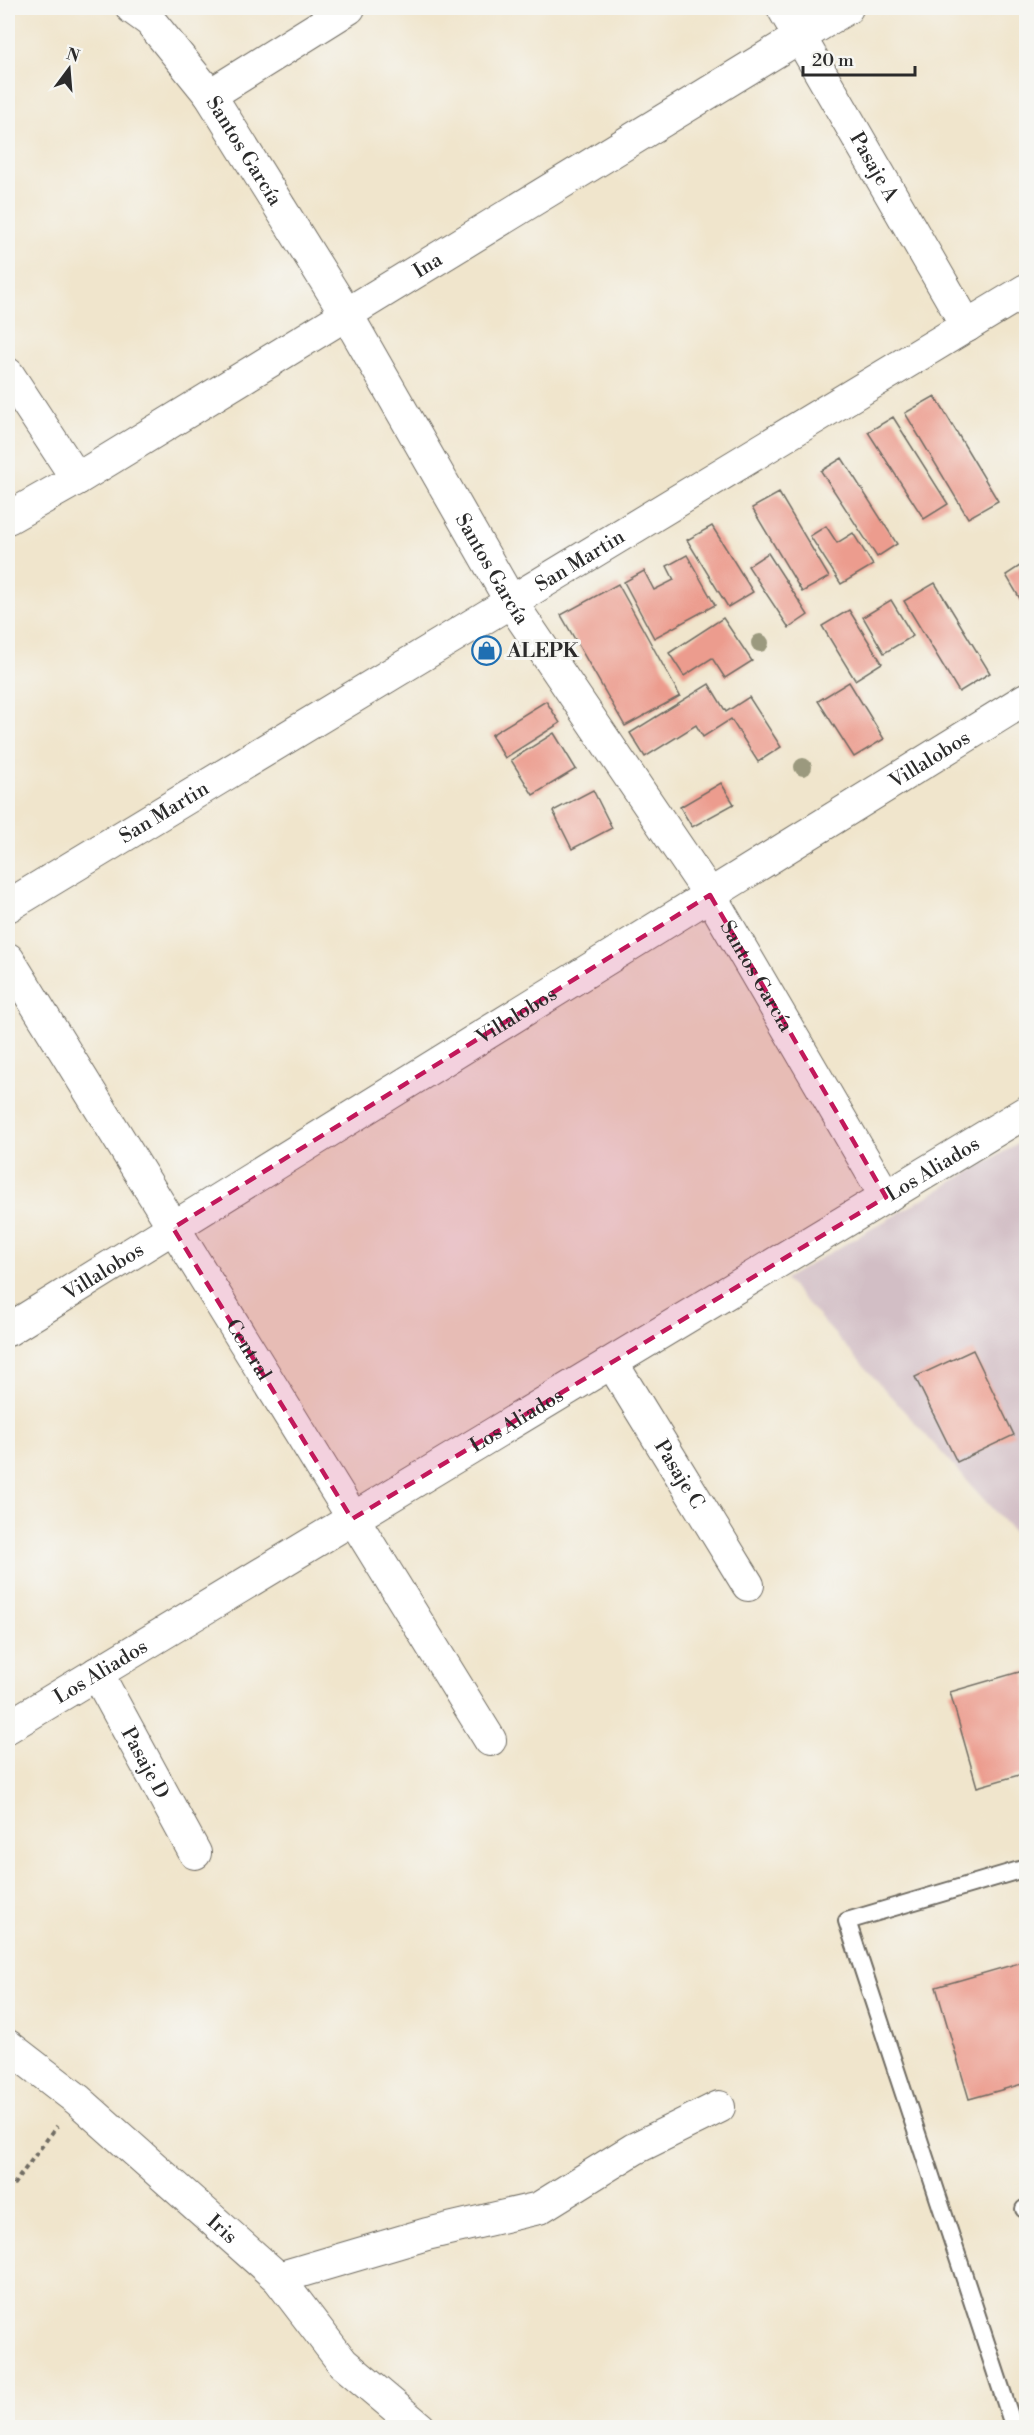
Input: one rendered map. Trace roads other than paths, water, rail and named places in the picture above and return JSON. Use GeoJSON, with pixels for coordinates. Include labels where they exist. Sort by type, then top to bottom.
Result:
{"type":"FeatureCollection","features":[{"type":"Feature","properties":{"kind":"street","name":"Santos García"},"geometry":{"type":"LineString","coordinates":[[132,8],[150,21],[210,95],[346,315],[511,602],[710,895],[886,1197]]}},
{"type":"Feature","properties":{"kind":"street"},"geometry":{"type":"LineString","coordinates":[[210,95],[350,8]]}},
{"type":"Feature","properties":{"kind":"street","name":"Pasaje A"},"geometry":{"type":"LineString","coordinates":[[783,8],[966,326]]}},
{"type":"Feature","properties":{"kind":"street","name":"Ina"},"geometry":{"type":"LineString","coordinates":[[8,518],[77,479],[847,8]]}},
{"type":"Feature","properties":{"kind":"street","name":"San Martin"},"geometry":{"type":"LineString","coordinates":[[8,906],[1026,290]]}},
{"type":"Feature","properties":{"kind":"street"},"geometry":{"type":"LineString","coordinates":[[8,374],[77,479]]}},
{"type":"Feature","properties":{"kind":"street","name":"Villalobos"},"geometry":{"type":"LineString","coordinates":[[8,1330],[1026,699]]}},
{"type":"Feature","properties":{"kind":"street","name":"Central"},"geometry":{"type":"LineString","coordinates":[[8,959],[490,1740]]}},
{"type":"Feature","properties":{"kind":"street","name":"Los Aliados"},"geometry":{"type":"LineString","coordinates":[[8,1727],[1026,1112]]}},
{"type":"Feature","properties":{"kind":"street","name":"Pasaje C"},"geometry":{"type":"LineString","coordinates":[[612,1363],[748,1585]]}},
{"type":"Feature","properties":{"kind":"street","name":"Pasaje D"},"geometry":{"type":"LineString","coordinates":[[97,1673],[195,1853]]}},
{"type":"Feature","properties":{"kind":"street","name":"Iris"},"geometry":{"type":"LineString","coordinates":[[8,2046],[78,2100],[278,2278],[343,2363],[420,2427]]}},
{"type":"Feature","properties":{"kind":"street"},"geometry":{"type":"LineString","coordinates":[[278,2278],[427,2234],[539,2208],[634,2149],[719,2107]]}},
{"type":"Feature","properties":{"kind":"lane"},"geometry":{"type":"LineString","coordinates":[[1014,2427],[847,1921],[1026,1868]]}},
{"type":"Feature","properties":{"kind":"place","name":"ALEPK"},"geometry":{"type":"Point","coordinates":[486,650]}}]}
